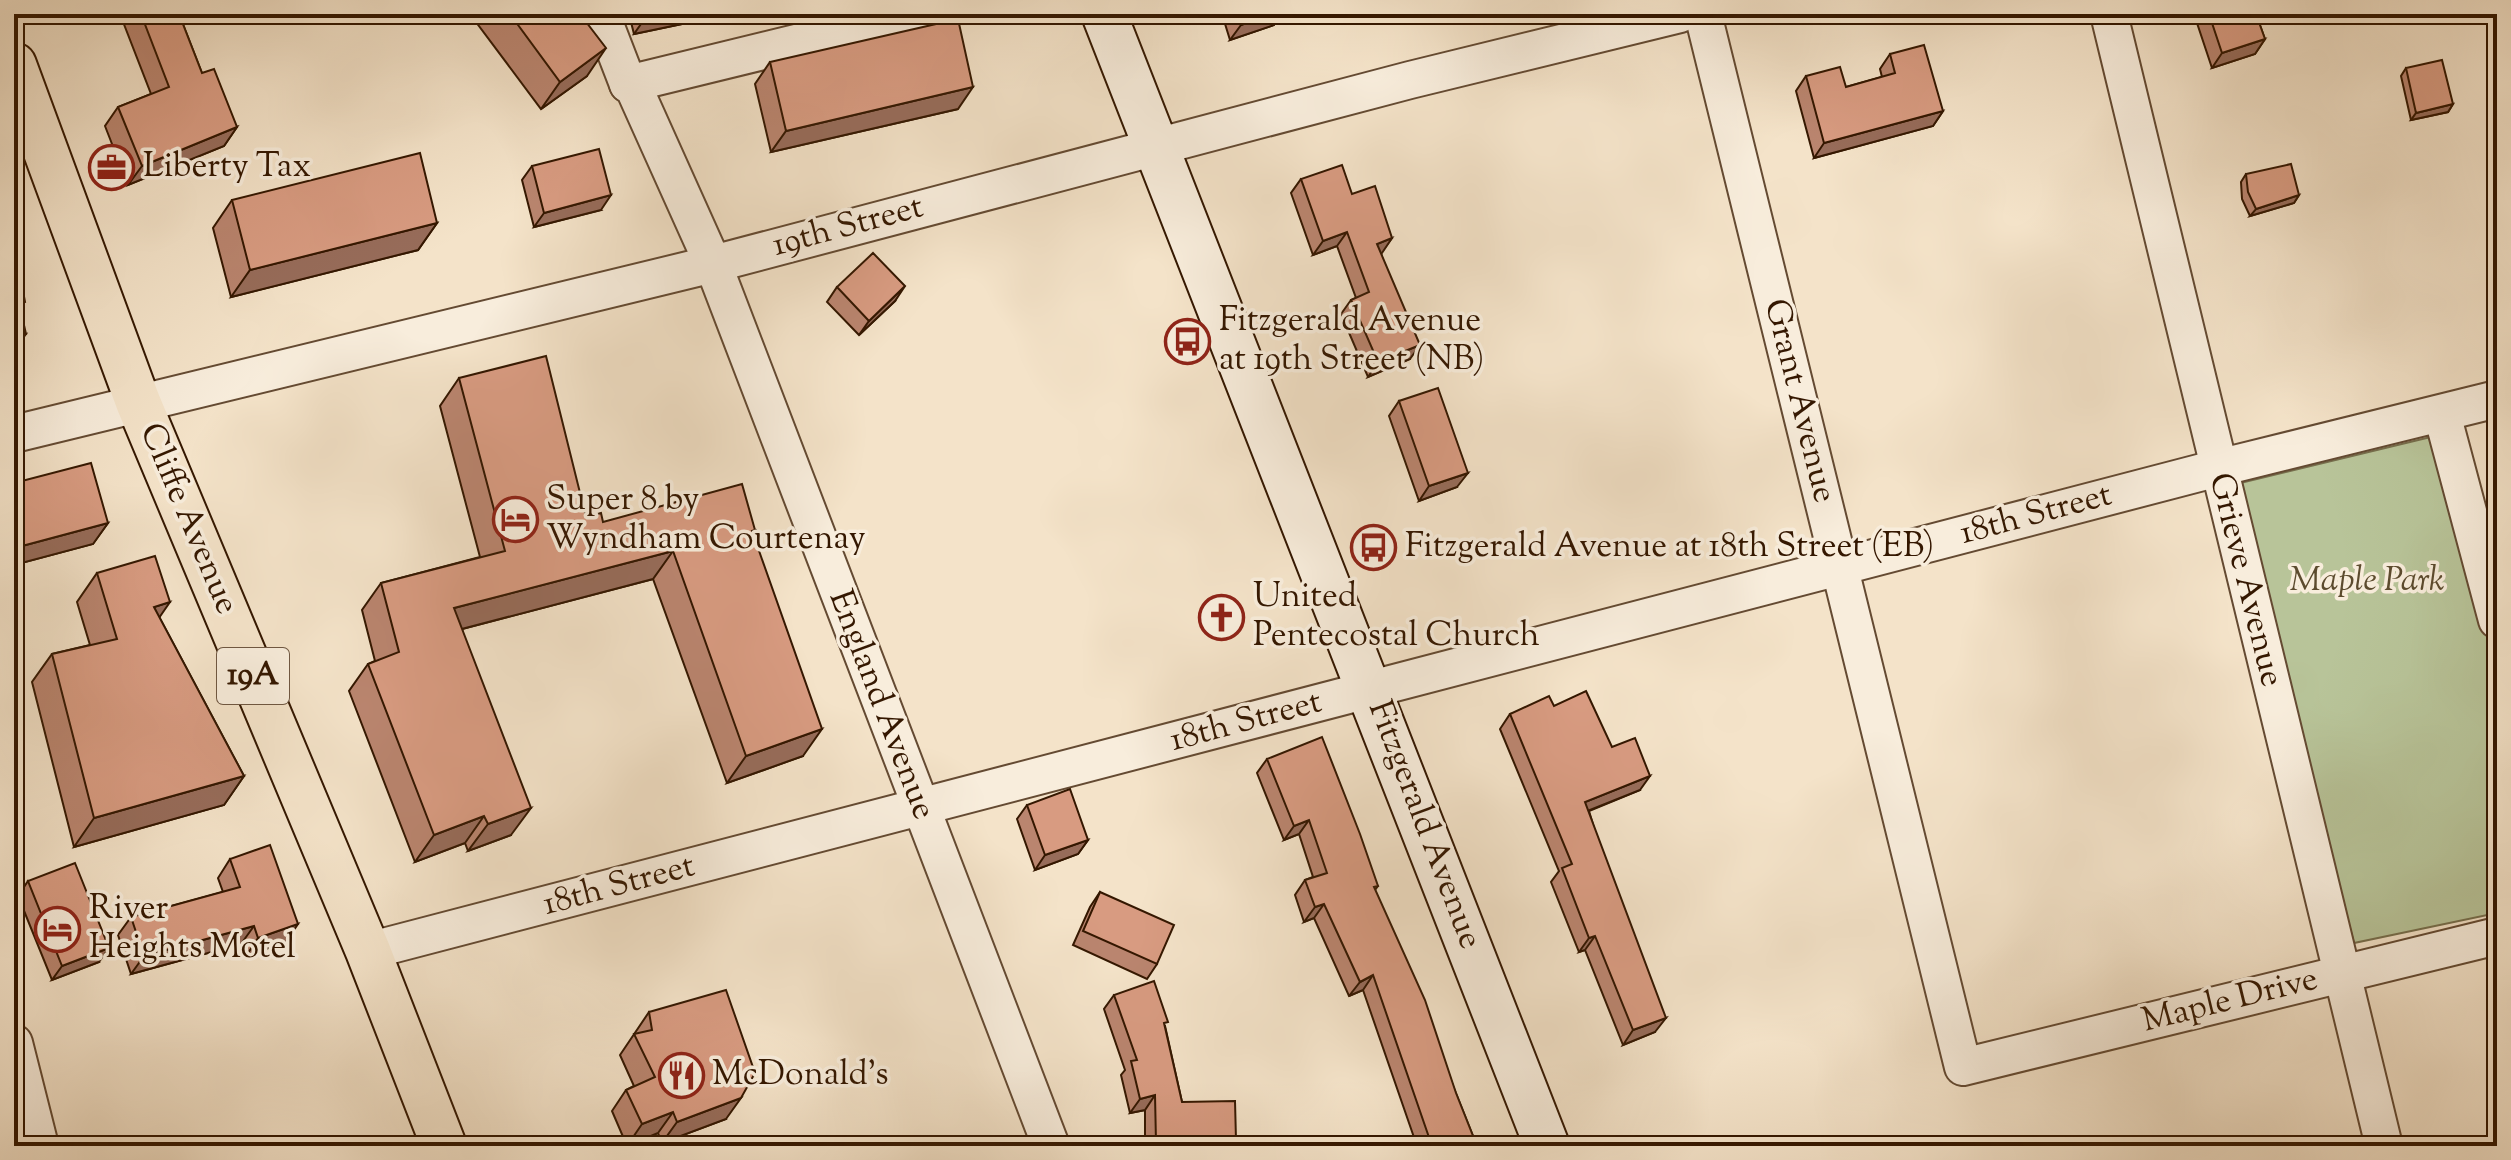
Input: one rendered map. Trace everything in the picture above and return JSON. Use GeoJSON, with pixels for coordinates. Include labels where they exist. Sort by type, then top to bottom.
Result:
{"type":"FeatureCollection","features":[{"type":"Feature","properties":{"kind":"main road","name":"Cliffe Avenue"},"geometry":{"type":"LineString","coordinates":[[14,65],[138,402],[368,951],[444,1146]]}},
{"type":"Feature","properties":{"kind":"street","name":"England Avenue"},"geometry":{"type":"LineString","coordinates":[[601,14],[628,84],[633,86],[713,264],[1051,1146]]}},
{"type":"Feature","properties":{"kind":"street"},"geometry":{"type":"LineString","coordinates":[[628,84],[915,14]]}},
{"type":"Feature","properties":{"kind":"street","name":"Fitzgerald Avenue"},"geometry":{"type":"LineString","coordinates":[[1104,14],[1371,689],[1547,1146]]}},
{"type":"Feature","properties":{"kind":"street","name":"19th Street"},"geometry":{"type":"LineString","coordinates":[[14,434],[713,264],[1157,147],[1556,29],[1680,14]]}},
{"type":"Feature","properties":{"kind":"street","name":"Grant Avenue"},"geometry":{"type":"LineString","coordinates":[[1703,14],[1963,1067]]}},
{"type":"Feature","properties":{"kind":"street","name":"Grieve Avenue"},"geometry":{"type":"LineString","coordinates":[[2109,14],[2384,1146]]}},
{"type":"Feature","properties":{"kind":"street","name":"18th Street"},"geometry":{"type":"LineString","coordinates":[[368,951],[2218,468],[2497,399]]}},
{"type":"Feature","properties":{"kind":"street"},"geometry":{"type":"LineString","coordinates":[[2442,414],[2497,620]]}},
{"type":"Feature","properties":{"kind":"street","name":"Maple Drive"},"geometry":{"type":"LineString","coordinates":[[1963,1067],[2497,936]]}},
{"type":"Feature","properties":{"kind":"street"},"geometry":{"type":"LineString","coordinates":[[14,1043],[40,1146]]}},
{"type":"Feature","properties":{"kind":"green space","name":"Maple Park"},"geometry":{"type":"Polygon","coordinates":[[[2439,435],[2497,655],[2497,913],[2354,943],[2232,485],[2439,435]]]}},
{"type":"Feature","properties":{"kind":"building"},"geometry":{"type":"Polygon","coordinates":[[[141,14],[179,14],[202,73],[214,69],[237,127],[142,166],[118,107],[169,87],[141,14]]]}},
{"type":"Feature","properties":{"kind":"building"},"geometry":{"type":"Polygon","coordinates":[[[510,14],[580,14],[606,48],[560,82],[510,14]]]}},
{"type":"Feature","properties":{"kind":"building"},"geometry":{"type":"Polygon","coordinates":[[[1237,14],[1272,14],[1241,25],[1237,14]]]}},
{"type":"Feature","properties":{"kind":"building"},"geometry":{"type":"Polygon","coordinates":[[[2209,14],[2256,14],[2265,39],[2222,53],[2209,14]]]}},
{"type":"Feature","properties":{"kind":"building"},"geometry":{"type":"Polygon","coordinates":[[[958,19],[973,87],[786,131],[770,62],[958,19]]]}},
{"type":"Feature","properties":{"kind":"building"},"geometry":{"type":"Polygon","coordinates":[[[1924,45],[1943,111],[1824,143],[1806,76],[1840,67],[1846,87],[1895,73],[1890,54],[1924,45]]]}},
{"type":"Feature","properties":{"kind":"building"},"geometry":{"type":"Polygon","coordinates":[[[2442,60],[2453,104],[2416,113],[2406,68],[2442,60]]]}},
{"type":"Feature","properties":{"kind":"building"},"geometry":{"type":"Polygon","coordinates":[[[599,149],[611,195],[544,213],[532,166],[599,149]]]}},
{"type":"Feature","properties":{"kind":"building"},"geometry":{"type":"Polygon","coordinates":[[[420,153],[437,223],[250,270],[232,200],[420,153]]]}},
{"type":"Feature","properties":{"kind":"building"},"geometry":{"type":"Polygon","coordinates":[[[2291,164],[2299,195],[2256,209],[2248,192],[2246,174],[2291,164]]]}},
{"type":"Feature","properties":{"kind":"building"},"geometry":{"type":"Polygon","coordinates":[[[1342,165],[1352,194],[1375,186],[1392,238],[1377,244],[1420,345],[1378,362],[1351,300],[1369,292],[1347,232],[1323,241],[1301,179],[1342,165]]]}},
{"type":"Feature","properties":{"kind":"building"},"geometry":{"type":"Polygon","coordinates":[[[873,253],[905,286],[869,321],[837,287],[873,253]]]}},
{"type":"Feature","properties":{"kind":"building"},"geometry":{"type":"Polygon","coordinates":[[[20,275],[25,302],[19,303],[26,334],[15,336],[20,359],[14,360],[14,276],[20,275]]]}},
{"type":"Feature","properties":{"kind":"building"},"geometry":{"type":"Polygon","coordinates":[[[546,356],[586,517],[601,513],[603,522],[742,484],[755,530],[752,531],[822,729],[746,756],[673,551],[454,608],[531,808],[488,824],[484,816],[434,835],[368,664],[399,652],[381,583],[505,551],[459,378],[546,356]]]}},
{"type":"Feature","properties":{"kind":"building"},"geometry":{"type":"Polygon","coordinates":[[[1438,388],[1468,473],[1429,486],[1399,401],[1438,388]]]}},
{"type":"Feature","properties":{"kind":"building"},"geometry":{"type":"Polygon","coordinates":[[[91,463],[108,523],[22,546],[14,518],[14,483],[91,463]]]}},
{"type":"Feature","properties":{"kind":"building"},"geometry":{"type":"Polygon","coordinates":[[[155,556],[170,602],[154,607],[244,776],[94,818],[52,654],[117,639],[97,573],[155,556]]]}},
{"type":"Feature","properties":{"kind":"building"},"geometry":{"type":"Polygon","coordinates":[[[1586,691],[1612,747],[1635,738],[1650,776],[1585,802],[1666,1018],[1633,1030],[1595,936],[1589,938],[1562,868],[1572,864],[1510,714],[1549,696],[1554,706],[1586,691]]]}},
{"type":"Feature","properties":{"kind":"building"},"geometry":{"type":"Polygon","coordinates":[[[1322,737],[1360,834],[1378,886],[1374,887],[1425,1000],[1477,1146],[1432,1146],[1373,975],[1360,982],[1324,904],[1315,907],[1305,880],[1327,873],[1309,820],[1294,826],[1267,759],[1322,737]]]}},
{"type":"Feature","properties":{"kind":"building"},"geometry":{"type":"Polygon","coordinates":[[[1070,789],[1088,840],[1045,855],[1027,805],[1070,789]]]}},
{"type":"Feature","properties":{"kind":"building"},"geometry":{"type":"Polygon","coordinates":[[[270,845],[298,924],[258,938],[254,926],[144,956],[131,917],[240,887],[230,859],[270,845]]]}},
{"type":"Feature","properties":{"kind":"building","name":"River Heights Motel"},"geometry":{"type":"Polygon","coordinates":[[[75,863],[109,948],[62,966],[28,881],[75,863]]]}},
{"type":"Feature","properties":{"kind":"building"},"geometry":{"type":"Polygon","coordinates":[[[1100,892],[1174,925],[1157,964],[1083,931],[1100,892]]]}},
{"type":"Feature","properties":{"kind":"building"},"geometry":{"type":"Polygon","coordinates":[[[1154,981],[1168,1022],[1164,1023],[1182,1102],[1235,1101],[1236,1140],[1156,1142],[1155,1095],[1140,1099],[1131,1061],[1137,1060],[1114,995],[1154,981]]]}},
{"type":"Feature","properties":{"kind":"building","name":"McDonald's"},"geometry":{"type":"Polygon","coordinates":[[[726,990],[755,1073],[741,1098],[677,1122],[673,1112],[642,1124],[626,1090],[655,1077],[634,1034],[652,1030],[649,1012],[726,990]]]}},
{"type":"Feature","properties":{"kind":"place","name":"Liberty Tax"},"geometry":{"type":"Point","coordinates":[112,167]}},
{"type":"Feature","properties":{"kind":"place","name":"Fitzgerald Avenue at 19th Street (NB)"},"geometry":{"type":"Point","coordinates":[1188,341]}},
{"type":"Feature","properties":{"kind":"place","name":"Super 8 by Wyndham Courtenay"},"geometry":{"type":"Point","coordinates":[515,520]}},
{"type":"Feature","properties":{"kind":"place","name":"Fitzgerald Avenue at 18th Street (EB)"},"geometry":{"type":"Point","coordinates":[1374,547]}},
{"type":"Feature","properties":{"kind":"place","name":"United Pentecostal Church"},"geometry":{"type":"Point","coordinates":[1222,617]}},
{"type":"Feature","properties":{"kind":"place","name":"River Heights Motel"},"geometry":{"type":"Point","coordinates":[58,929]}},
{"type":"Feature","properties":{"kind":"place","name":"McDonald's"},"geometry":{"type":"Point","coordinates":[681,1075]}}]}
